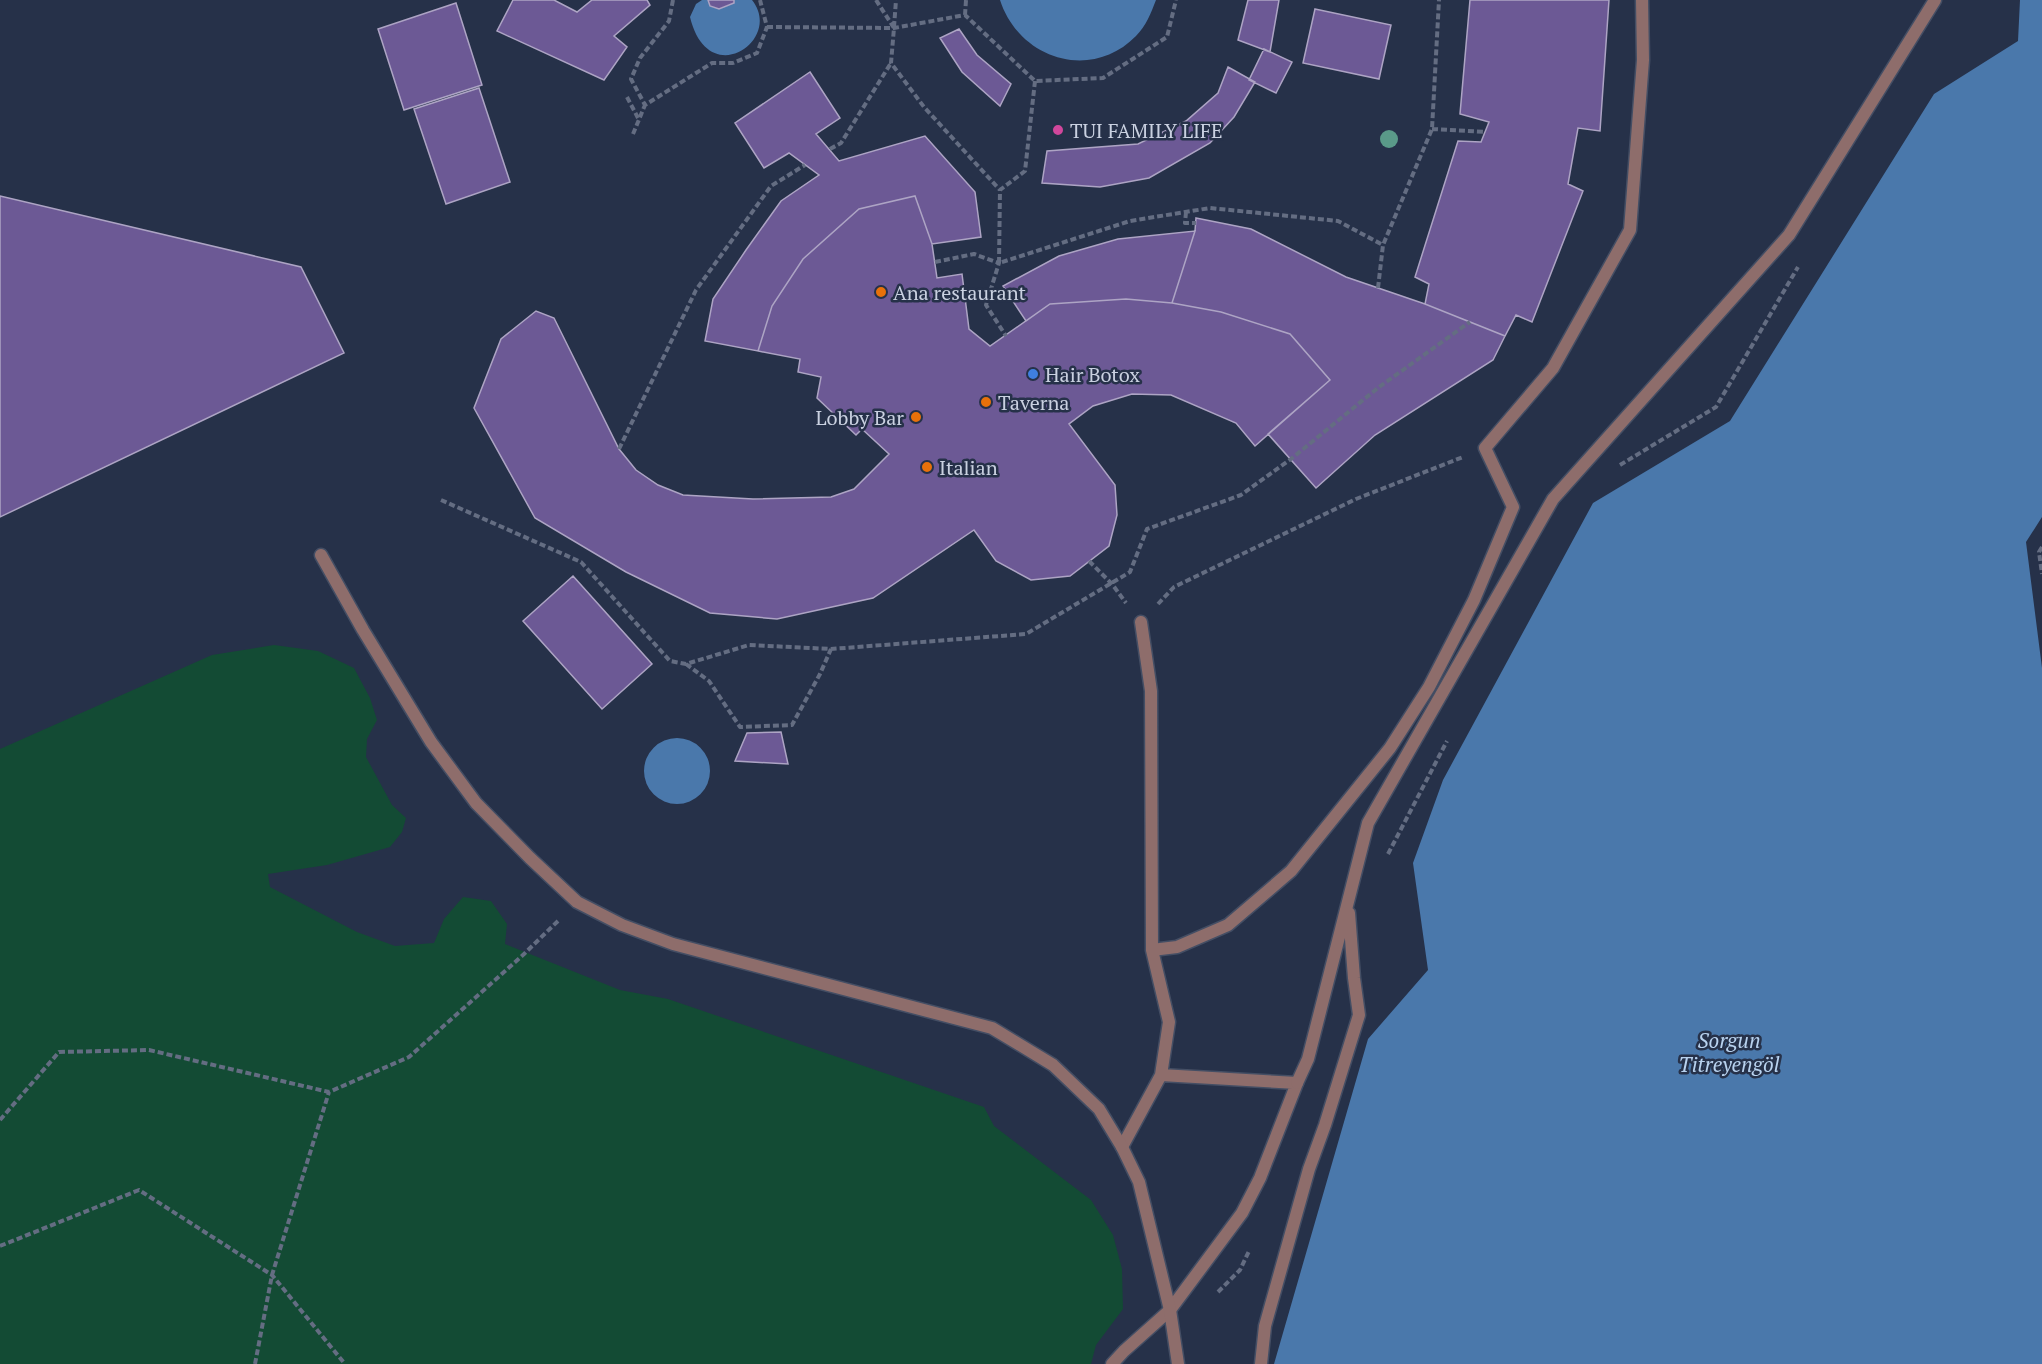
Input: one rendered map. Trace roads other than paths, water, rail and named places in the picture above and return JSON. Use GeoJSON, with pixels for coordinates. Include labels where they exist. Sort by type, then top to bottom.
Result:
{"type":"FeatureCollection","features":[{"type":"Feature","properties":{"kind":"street"},"geometry":{"type":"LineString","coordinates":[[1152,950],[1177,947],[1228,925],[1291,871],[1390,748],[1429,687],[1469,610],[1513,507],[1485,448],[1553,368],[1630,230],[1643,60],[1642,0]]}},
{"type":"Feature","properties":{"kind":"street"},"geometry":{"type":"LineString","coordinates":[[1112,1364],[1170,1310],[1242,1214],[1260,1178],[1308,1059],[1368,823],[1553,499],[1789,235],[1935,0]]}},
{"type":"Feature","properties":{"kind":"street"},"geometry":{"type":"LineString","coordinates":[[321,555],[430,742],[476,803],[577,902],[622,926],[673,944],[992,1028],[1053,1065],[1099,1109],[1122,1147],[1139,1182],[1170,1310],[1178,1364]]}},
{"type":"Feature","properties":{"kind":"street"},"geometry":{"type":"LineString","coordinates":[[1122,1147],[1161,1075],[1169,1022],[1152,950],[1151,691],[1141,622]]}},
{"type":"Feature","properties":{"kind":"street"},"geometry":{"type":"LineString","coordinates":[[1262,1364],[1264,1326],[1309,1169],[1359,1015],[1348,903]]}},
{"type":"Feature","properties":{"kind":"street"},"geometry":{"type":"LineString","coordinates":[[1161,1075],[1297,1083]]}},
{"type":"Feature","properties":{"kind":"water"},"geometry":{"type":"Polygon","coordinates":[[[702,0],[708,0],[710,6],[719,9],[734,3],[734,0],[752,0],[759,15],[758,30],[751,43],[740,52],[726,55],[712,52],[699,39],[690,17],[696,4],[702,0]]]}},
{"type":"Feature","properties":{"kind":"water"},"geometry":{"type":"Polygon","coordinates":[[[1000,0],[1156,0],[1140,32],[1118,50],[1098,58],[1078,60],[1058,57],[1040,49],[1023,37],[1009,20],[1000,0]]]}},
{"type":"Feature","properties":{"kind":"water","name":"Sorgun Titreyengöl"},"geometry":{"type":"Polygon","coordinates":[[[2020,0],[2042,0],[2042,517],[2026,542],[2042,668],[2042,1364],[1274,1364],[1368,1039],[1428,970],[1413,863],[1443,780],[1593,503],[1730,421],[1934,94],[2018,41],[2020,0]]]}},
{"type":"Feature","properties":{"kind":"water"},"geometry":{"type":"Polygon","coordinates":[[[677,738],[690,741],[700,748],[707,758],[710,771],[707,784],[700,794],[690,801],[677,804],[664,801],[654,794],[647,784],[644,771],[647,758],[654,748],[664,741],[677,738]]]}},
{"type":"Feature","properties":{"kind":"place","name":"TUI FAMILY LIFE"},"geometry":{"type":"Point","coordinates":[1058,130]}},
{"type":"Feature","properties":{"kind":"place","name":"Ana restaurant"},"geometry":{"type":"Point","coordinates":[881,292]}},
{"type":"Feature","properties":{"kind":"place","name":"Hair Botox"},"geometry":{"type":"Point","coordinates":[1033,374]}},
{"type":"Feature","properties":{"kind":"place","name":"Taverna"},"geometry":{"type":"Point","coordinates":[986,402]}},
{"type":"Feature","properties":{"kind":"place","name":"Lobby Bar"},"geometry":{"type":"Point","coordinates":[916,417]}},
{"type":"Feature","properties":{"kind":"place","name":"Italian"},"geometry":{"type":"Point","coordinates":[927,467]}}]}
